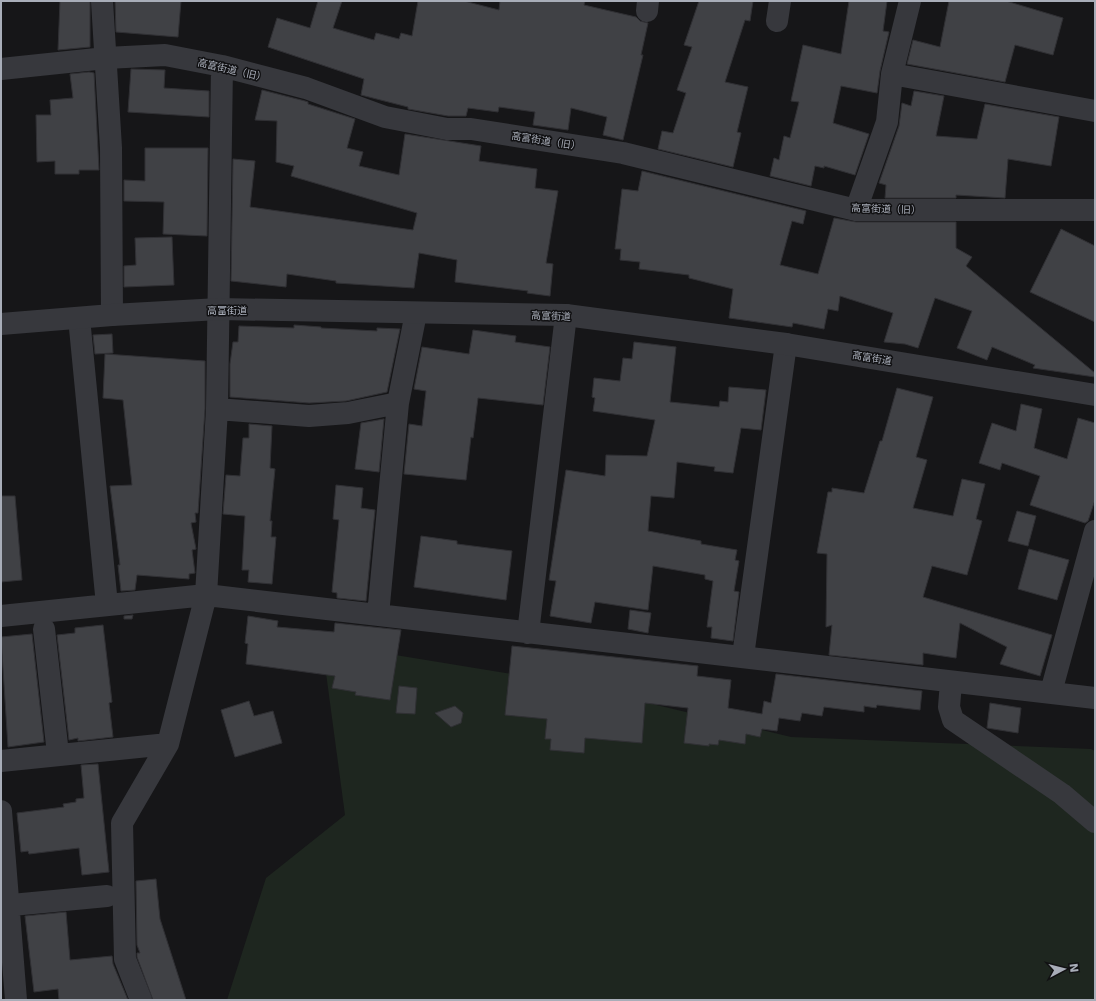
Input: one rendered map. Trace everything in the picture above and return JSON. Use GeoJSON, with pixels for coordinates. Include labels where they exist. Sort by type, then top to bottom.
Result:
{"type":"FeatureCollection","features":[{"type":"Feature","properties":{"kind":"street"},"geometry":{"type":"LineString","coordinates":[[102,1],[111,148],[112,315]]}},
{"type":"Feature","properties":{"kind":"street"},"geometry":{"type":"LineString","coordinates":[[856,210],[887,122],[892,74],[910,1]]}},
{"type":"Feature","properties":{"kind":"street","name":"高富街道（旧）"},"geometry":{"type":"LineString","coordinates":[[1,69],[106,58],[166,55],[222,66],[306,88],[385,117],[448,129],[472,129],[623,153],[856,210],[1095,210]]}},
{"type":"Feature","properties":{"kind":"street"},"geometry":{"type":"LineString","coordinates":[[141,1000],[125,959],[122,823],[168,744],[206,595],[217,410],[222,66]]}},
{"type":"Feature","properties":{"kind":"street"},"geometry":{"type":"LineString","coordinates":[[892,74],[1095,111]]}},
{"type":"Feature","properties":{"kind":"street","name":"高富街道"},"geometry":{"type":"LineString","coordinates":[[1,324],[112,315],[219,309],[566,315],[786,344],[1095,396]]}},
{"type":"Feature","properties":{"kind":"street"},"geometry":{"type":"LineString","coordinates":[[378,615],[398,403],[416,313]]}},
{"type":"Feature","properties":{"kind":"street"},"geometry":{"type":"LineString","coordinates":[[528,632],[566,315]]}},
{"type":"Feature","properties":{"kind":"street"},"geometry":{"type":"LineString","coordinates":[[79,318],[107,605]]}},
{"type":"Feature","properties":{"kind":"street"},"geometry":{"type":"LineString","coordinates":[[743,656],[786,344]]}},
{"type":"Feature","properties":{"kind":"street"},"geometry":{"type":"LineString","coordinates":[[217,410],[309,416],[348,413],[398,403]]}},
{"type":"Feature","properties":{"kind":"street"},"geometry":{"type":"LineString","coordinates":[[1051,692],[1095,531]]}},
{"type":"Feature","properties":{"kind":"street"},"geometry":{"type":"LineString","coordinates":[[1,616],[206,595],[743,656],[1095,698]]}},
{"type":"Feature","properties":{"kind":"street"},"geometry":{"type":"LineString","coordinates":[[44,629],[58,754]]}},
{"type":"Feature","properties":{"kind":"street"},"geometry":{"type":"LineString","coordinates":[[951,682],[949,706],[953,720],[1062,794],[1095,822]]}},
{"type":"Feature","properties":{"kind":"street"},"geometry":{"type":"LineString","coordinates":[[1,761],[168,744]]}},
{"type":"Feature","properties":{"kind":"street"},"geometry":{"type":"LineString","coordinates":[[1,811],[5,905],[16,1000]]}},
{"type":"Feature","properties":{"kind":"street"},"geometry":{"type":"LineString","coordinates":[[5,905],[107,896]]}},
{"type":"Feature","properties":{"kind":"shaded area"},"geometry":{"type":"Polygon","coordinates":[[[322,643],[555,681],[791,737],[1091,749],[1095,751],[1095,1000],[227,1000],[266,878],[345,815],[322,643]]]}},
{"type":"Feature","properties":{"kind":"building"},"geometry":{"type":"Polygon","coordinates":[[[60,1],[90,1],[90,47],[58,50],[60,1]]]}},
{"type":"Feature","properties":{"kind":"building"},"geometry":{"type":"Polygon","coordinates":[[[115,1],[181,1],[178,37],[116,32],[115,1]]]}},
{"type":"Feature","properties":{"kind":"building"},"geometry":{"type":"Polygon","coordinates":[[[318,1],[342,1],[333,28],[374,40],[376,33],[399,39],[401,33],[412,36],[418,1],[464,1],[499,10],[500,1],[585,1],[584,5],[636,17],[640,21],[648,23],[641,55],[643,55],[623,140],[603,135],[607,117],[571,108],[568,130],[533,125],[535,112],[499,107],[498,112],[468,108],[466,116],[448,116],[408,109],[408,107],[361,95],[364,79],[268,47],[277,18],[310,28],[318,1]]]}},
{"type":"Feature","properties":{"kind":"building"},"geometry":{"type":"Polygon","coordinates":[[[699,1],[753,1],[750,21],[745,20],[725,82],[748,87],[737,132],[741,133],[733,167],[658,149],[662,131],[673,133],[686,93],[677,90],[692,47],[684,45],[699,1]]]}},
{"type":"Feature","properties":{"kind":"building"},"geometry":{"type":"Polygon","coordinates":[[[849,1],[887,1],[883,31],[889,32],[880,71],[877,93],[841,86],[833,123],[869,134],[855,175],[824,166],[824,168],[815,166],[811,186],[770,176],[774,158],[779,160],[784,136],[790,138],[799,102],[791,101],[803,45],[841,54],[849,1]]]}},
{"type":"Feature","properties":{"kind":"building"},"geometry":{"type":"Polygon","coordinates":[[[949,1],[1006,1],[1063,18],[1053,55],[1015,45],[1005,82],[907,64],[913,40],[940,47],[949,1]]]}},
{"type":"Feature","properties":{"kind":"building"},"geometry":{"type":"Polygon","coordinates":[[[131,69],[165,70],[164,88],[209,91],[209,117],[128,112],[131,69]]]}},
{"type":"Feature","properties":{"kind":"building"},"geometry":{"type":"Polygon","coordinates":[[[89,72],[94,73],[99,170],[79,170],[79,174],[55,174],[55,161],[37,162],[36,115],[51,115],[50,100],[73,98],[70,74],[89,72]]]}},
{"type":"Feature","properties":{"kind":"building"},"geometry":{"type":"Polygon","coordinates":[[[262,90],[305,101],[308,102],[308,104],[355,119],[347,148],[363,152],[359,166],[399,175],[405,134],[481,146],[479,161],[537,169],[535,188],[558,191],[546,263],[553,264],[550,296],[527,293],[528,291],[455,282],[457,260],[419,253],[414,288],[336,283],[336,281],[287,274],[286,287],[231,281],[233,159],[255,161],[250,207],[413,230],[417,213],[291,176],[294,166],[276,162],[277,121],[255,120],[262,90]]]}},
{"type":"Feature","properties":{"kind":"building"},"geometry":{"type":"Polygon","coordinates":[[[914,91],[944,96],[936,136],[977,139],[985,104],[1059,117],[1051,166],[1008,159],[1005,198],[956,195],[956,198],[885,198],[886,185],[879,183],[899,126],[902,103],[911,106],[914,91]]]}},
{"type":"Feature","properties":{"kind":"building"},"geometry":{"type":"Polygon","coordinates":[[[145,148],[208,148],[207,236],[163,234],[164,202],[124,201],[124,180],[145,181],[145,148]]]}},
{"type":"Feature","properties":{"kind":"building"},"geometry":{"type":"Polygon","coordinates":[[[642,171],[806,211],[803,224],[792,221],[780,265],[818,274],[834,218],[856,222],[956,222],[956,248],[972,257],[966,266],[1095,373],[1095,377],[1033,368],[1035,365],[992,347],[987,360],[957,348],[972,311],[935,298],[918,348],[905,344],[884,342],[893,313],[840,296],[838,311],[828,309],[824,329],[793,323],[792,327],[729,318],[733,289],[689,278],[689,275],[639,269],[640,262],[620,260],[621,249],[615,249],[622,189],[638,191],[642,171]]]}},
{"type":"Feature","properties":{"kind":"building"},"geometry":{"type":"Polygon","coordinates":[[[1061,229],[1095,246],[1095,322],[1030,292],[1061,229]]]}},
{"type":"Feature","properties":{"kind":"building"},"geometry":{"type":"Polygon","coordinates":[[[172,237],[174,285],[124,287],[124,266],[136,265],[135,238],[172,237]]]}},
{"type":"Feature","properties":{"kind":"building"},"geometry":{"type":"Polygon","coordinates":[[[294,325],[377,331],[377,328],[400,329],[387,392],[346,401],[309,403],[230,397],[230,364],[233,342],[238,342],[239,326],[294,328],[294,325]]]}},
{"type":"Feature","properties":{"kind":"building"},"geometry":{"type":"Polygon","coordinates":[[[473,330],[516,336],[515,342],[550,347],[543,405],[478,398],[473,438],[471,437],[466,480],[404,474],[409,424],[422,426],[426,391],[414,389],[422,347],[469,354],[473,330]]]}},
{"type":"Feature","properties":{"kind":"building"},"geometry":{"type":"Polygon","coordinates":[[[112,334],[113,353],[95,354],[93,335],[112,334]]]}},
{"type":"Feature","properties":{"kind":"building"},"geometry":{"type":"Polygon","coordinates":[[[634,342],[676,347],[670,402],[719,407],[720,401],[728,402],[729,387],[766,390],[761,430],[741,428],[733,473],[714,471],[715,467],[677,462],[674,498],[651,496],[648,531],[701,541],[701,544],[737,550],[735,560],[739,561],[734,591],[739,592],[733,641],[711,638],[712,627],[707,627],[713,581],[705,579],[705,575],[653,566],[648,610],[595,602],[591,623],[550,616],[556,581],[549,580],[566,470],[605,476],[606,455],[647,456],[655,420],[593,411],[595,398],[592,397],[594,378],[620,381],[623,358],[632,359],[634,342]]]}},
{"type":"Feature","properties":{"kind":"building"},"geometry":{"type":"Polygon","coordinates":[[[105,354],[205,361],[205,409],[198,513],[195,513],[196,522],[191,523],[196,549],[192,550],[195,573],[189,574],[189,579],[137,575],[135,590],[121,591],[118,565],[120,565],[110,486],[132,485],[123,400],[103,398],[105,354]]]}},
{"type":"Feature","properties":{"kind":"building"},"geometry":{"type":"Polygon","coordinates":[[[897,388],[933,397],[916,457],[927,460],[913,508],[953,516],[962,479],[985,484],[976,519],[982,521],[967,575],[932,566],[923,597],[1052,635],[1040,676],[1000,664],[1007,647],[960,623],[956,658],[923,653],[923,665],[829,655],[832,625],[826,627],[827,554],[817,553],[828,492],[832,492],[832,488],[864,493],[880,441],[882,441],[897,388]]]}},
{"type":"Feature","properties":{"kind":"building"},"geometry":{"type":"Polygon","coordinates":[[[1021,404],[1042,409],[1034,448],[1067,459],[1078,418],[1095,423],[1095,500],[1088,521],[1085,523],[1030,505],[1040,476],[1002,463],[1000,470],[979,463],[992,423],[1016,431],[1021,404]]]}},
{"type":"Feature","properties":{"kind":"building"},"geometry":{"type":"Polygon","coordinates":[[[384,419],[379,472],[355,469],[361,423],[384,419]]]}},
{"type":"Feature","properties":{"kind":"building"},"geometry":{"type":"Polygon","coordinates":[[[249,424],[272,426],[270,468],[275,469],[270,521],[272,521],[271,537],[276,537],[272,584],[248,582],[249,570],[242,570],[245,516],[223,514],[226,475],[240,476],[243,438],[249,438],[249,424]]]}},
{"type":"Feature","properties":{"kind":"building"},"geometry":{"type":"Polygon","coordinates":[[[336,485],[363,488],[361,508],[375,510],[366,601],[337,598],[337,593],[332,592],[339,520],[333,519],[336,485]]]}},
{"type":"Feature","properties":{"kind":"building"},"geometry":{"type":"Polygon","coordinates":[[[1,496],[15,496],[22,580],[1,582],[1,496]]]}},
{"type":"Feature","properties":{"kind":"building"},"geometry":{"type":"Polygon","coordinates":[[[1017,511],[1036,516],[1028,546],[1008,541],[1017,511]]]}},
{"type":"Feature","properties":{"kind":"building"},"geometry":{"type":"Polygon","coordinates":[[[421,536],[457,541],[457,544],[512,551],[506,600],[414,587],[421,536]]]}},
{"type":"Feature","properties":{"kind":"building"},"geometry":{"type":"Polygon","coordinates":[[[1029,549],[1069,560],[1057,600],[1018,589],[1029,549]]]}},
{"type":"Feature","properties":{"kind":"building"},"geometry":{"type":"Polygon","coordinates":[[[630,610],[651,613],[648,633],[628,629],[630,610]]]}},
{"type":"Feature","properties":{"kind":"building"},"geometry":{"type":"Polygon","coordinates":[[[133,615],[132,619],[124,619],[124,616],[133,615]]]}},
{"type":"Feature","properties":{"kind":"building"},"geometry":{"type":"Polygon","coordinates":[[[248,616],[278,621],[277,627],[334,632],[335,623],[401,630],[390,700],[355,695],[356,692],[332,688],[335,676],[246,664],[248,644],[245,643],[248,616]]]}},
{"type":"Feature","properties":{"kind":"building"},"geometry":{"type":"Polygon","coordinates":[[[103,625],[112,702],[109,703],[113,737],[78,741],[78,738],[69,740],[57,635],[75,633],[75,628],[103,625]]]}},
{"type":"Feature","properties":{"kind":"building"},"geometry":{"type":"Polygon","coordinates":[[[32,634],[44,742],[8,747],[1,637],[32,634]]]}},
{"type":"Feature","properties":{"kind":"building"},"geometry":{"type":"Polygon","coordinates":[[[512,646],[698,666],[697,676],[731,680],[728,708],[762,714],[764,701],[771,703],[776,674],[922,691],[920,710],[877,705],[876,708],[864,706],[864,712],[824,707],[822,716],[802,713],[800,721],[779,718],[777,731],[762,729],[760,737],[746,734],[745,744],[719,740],[718,745],[709,744],[709,746],[684,743],[688,708],[645,703],[642,743],[585,738],[584,753],[550,750],[551,739],[545,739],[547,719],[505,715],[512,646]]]}},
{"type":"Feature","properties":{"kind":"building"},"geometry":{"type":"Polygon","coordinates":[[[399,686],[417,688],[415,714],[396,713],[399,686]]]}},
{"type":"Feature","properties":{"kind":"building"},"geometry":{"type":"Polygon","coordinates":[[[249,701],[254,716],[273,711],[282,743],[235,757],[221,710],[249,701]]]}},
{"type":"Feature","properties":{"kind":"building"},"geometry":{"type":"Polygon","coordinates":[[[990,703],[1021,708],[1018,733],[987,728],[990,703]]]}},
{"type":"Feature","properties":{"kind":"building"},"geometry":{"type":"Polygon","coordinates":[[[455,706],[463,713],[461,723],[451,727],[435,713],[455,706]]]}},
{"type":"Feature","properties":{"kind":"building"},"geometry":{"type":"Polygon","coordinates":[[[98,764],[109,872],[82,875],[79,848],[29,854],[28,851],[21,852],[17,813],[64,807],[63,804],[76,802],[76,799],[84,798],[81,765],[98,764]]]}},
{"type":"Feature","properties":{"kind":"building"},"geometry":{"type":"Polygon","coordinates":[[[156,879],[160,919],[186,1000],[153,1000],[137,957],[137,953],[140,953],[137,945],[136,881],[156,879]]]}},
{"type":"Feature","properties":{"kind":"building"},"geometry":{"type":"Polygon","coordinates":[[[66,912],[70,960],[112,956],[113,964],[128,1000],[59,1000],[58,989],[34,992],[25,916],[66,912]]]}}]}
